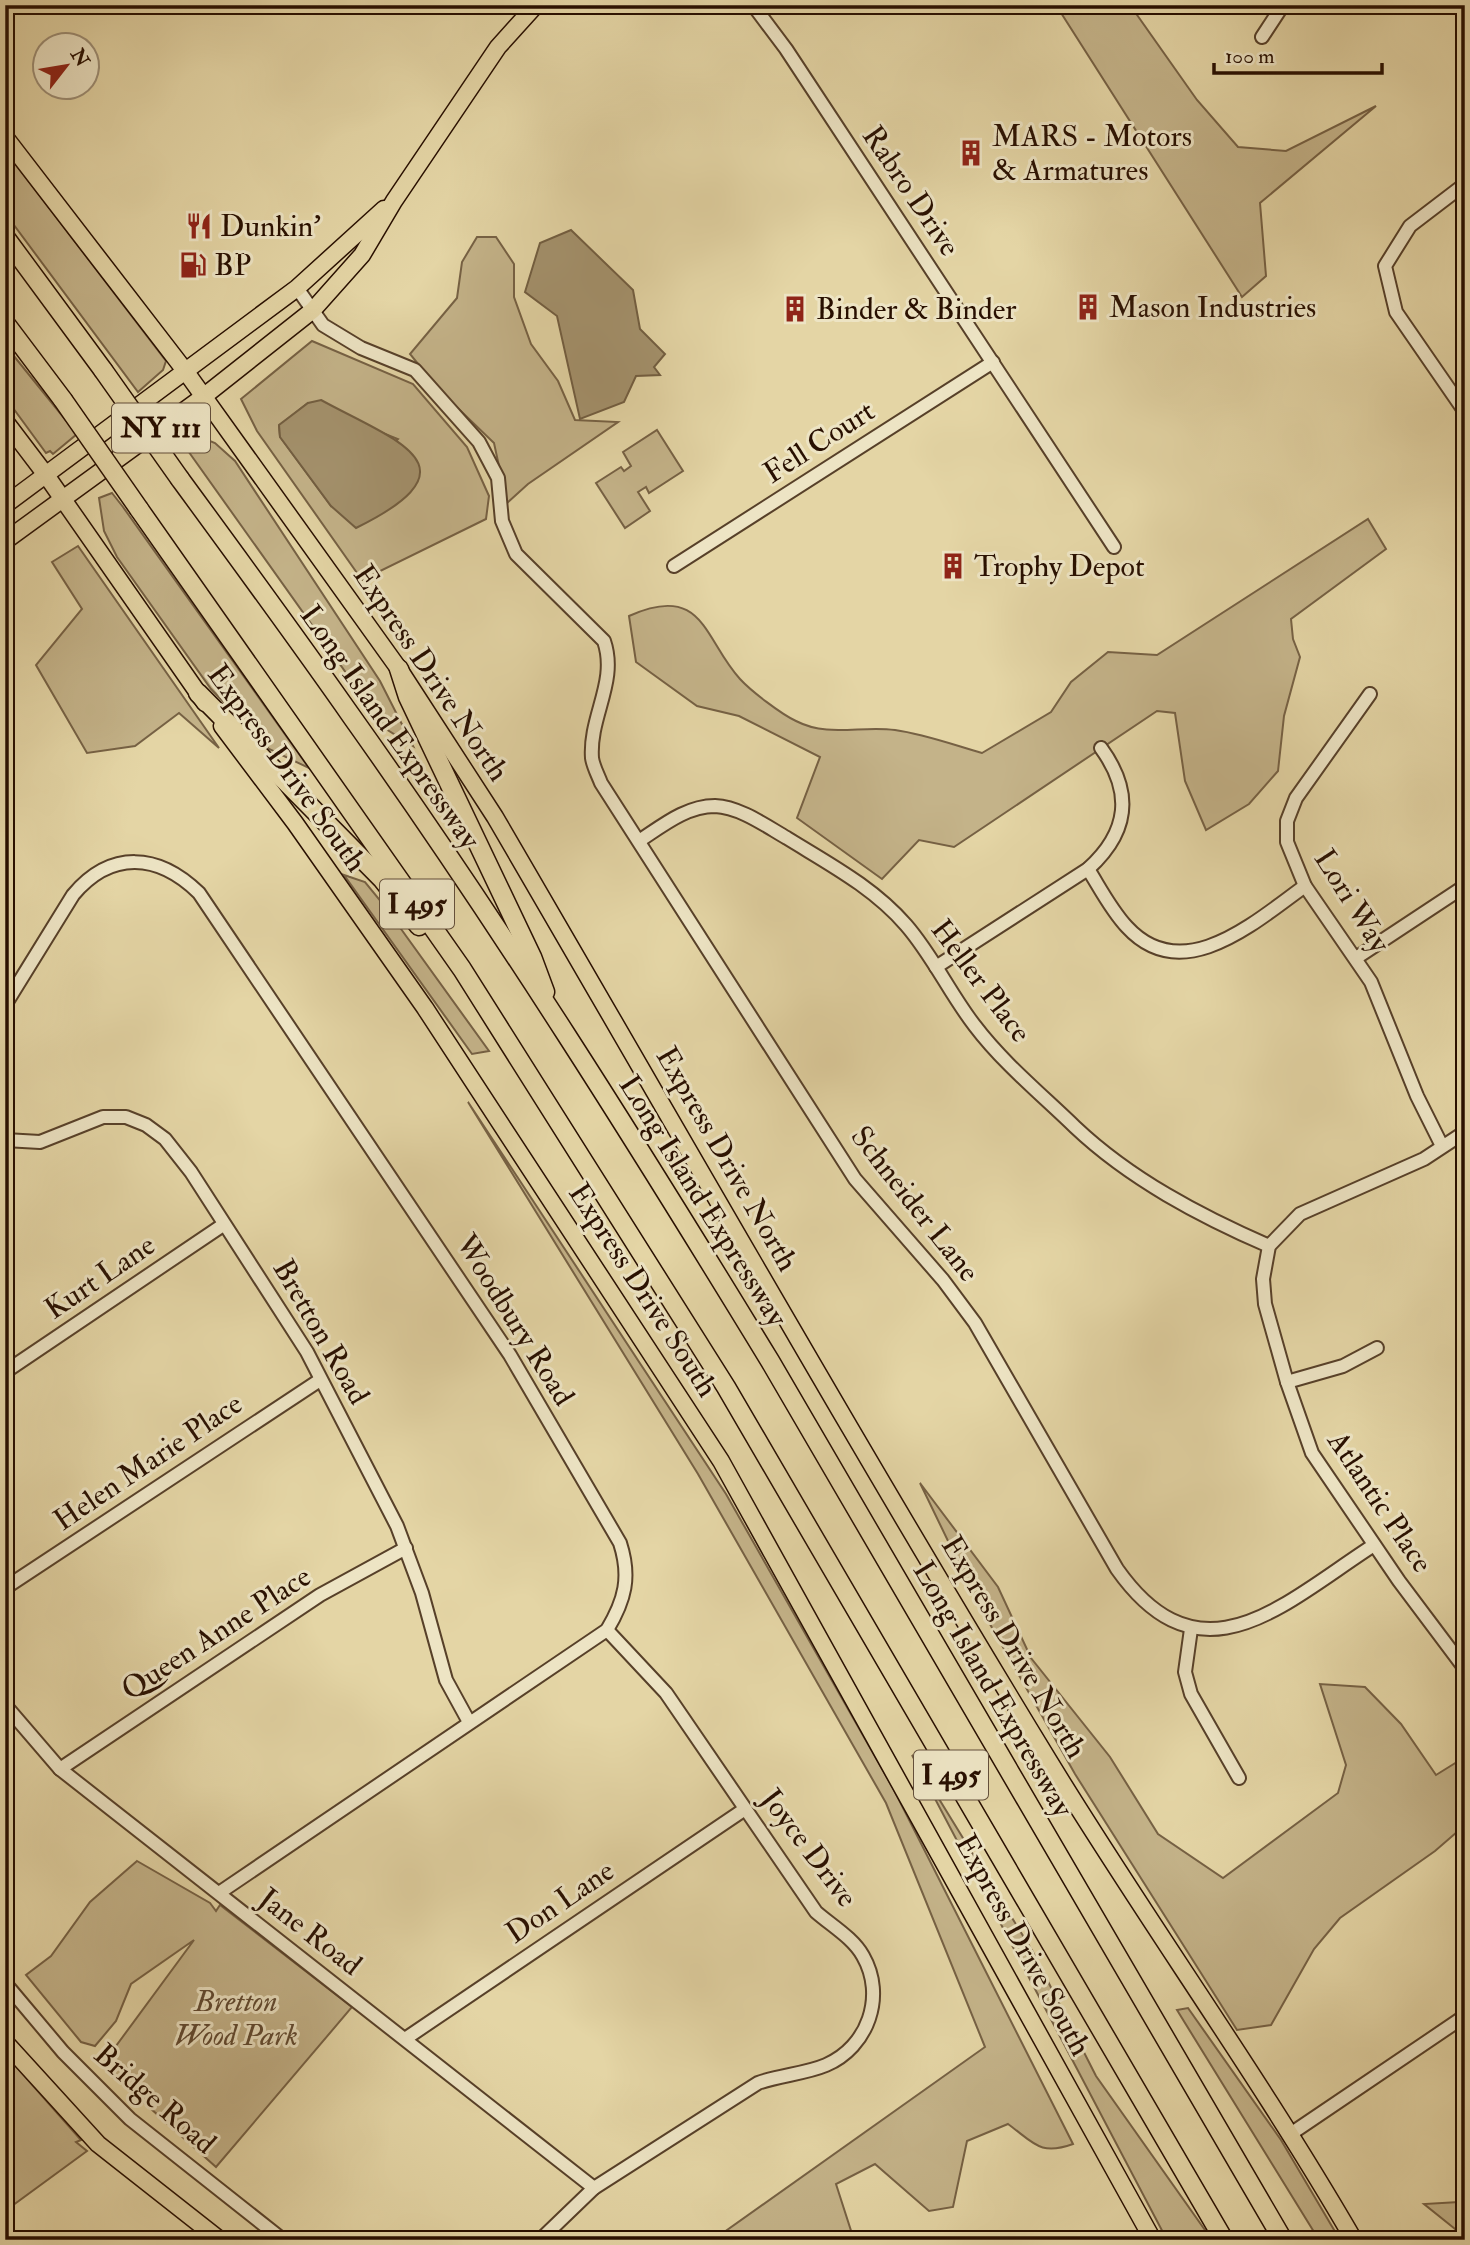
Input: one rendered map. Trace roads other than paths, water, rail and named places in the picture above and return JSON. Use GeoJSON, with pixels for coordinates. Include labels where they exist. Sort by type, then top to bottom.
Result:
{"type":"FeatureCollection","features":[{"type":"Feature","properties":{"kind":"highway","name":"Long Island Expressway"},"geometry":{"type":"LineString","coordinates":[[5,237],[353,718],[553,1015],[770,1361],[1283,2240]]}},
{"type":"Feature","properties":{"kind":"highway","name":"I 495"},"geometry":{"type":"LineString","coordinates":[[5,323],[63,400],[302,737],[462,969],[726,1387],[1224,2240]]}},
{"type":"Feature","properties":{"kind":"highway"},"geometry":{"type":"LineString","coordinates":[[399,669],[408,697],[532,957],[553,1015]]}},
{"type":"Feature","properties":{"kind":"highway"},"geometry":{"type":"LineString","coordinates":[[198,693],[382,879],[426,936],[462,969]]}},
{"type":"Feature","properties":{"kind":"main road","name":"NY 111"},"geometry":{"type":"LineString","coordinates":[[5,541],[203,397],[313,310],[362,256],[394,201],[498,47],[536,5]]}},
{"type":"Feature","properties":{"kind":"main road","name":"Express Drive North"},"geometry":{"type":"LineString","coordinates":[[5,138],[186,372],[399,669],[495,817],[1050,1763],[1194,1990],[1292,2133],[1354,2240]]}},
{"type":"Feature","properties":{"kind":"main road","name":"NY 111"},"geometry":{"type":"LineString","coordinates":[[5,505],[297,288],[394,201]]}},
{"type":"Feature","properties":{"kind":"main road","name":"Express Drive South"},"geometry":{"type":"LineString","coordinates":[[5,421],[47,475],[198,693],[295,822],[425,1009],[721,1461],[1150,2239]]}},
{"type":"Feature","properties":{"kind":"main road"},"geometry":{"type":"LineString","coordinates":[[5,2042],[98,2144],[220,2240]]}},
{"type":"Feature","properties":{"kind":"street","name":"Rabro Drive"},"geometry":{"type":"LineString","coordinates":[[754,5],[1114,547]]}},
{"type":"Feature","properties":{"kind":"street"},"geometry":{"type":"LineString","coordinates":[[1262,37],[1283,5]]}},
{"type":"Feature","properties":{"kind":"street"},"geometry":{"type":"LineString","coordinates":[[1465,184],[1410,226],[1385,266],[1396,312],[1465,412]]}},
{"type":"Feature","properties":{"kind":"street","name":"Schneider Lane"},"geometry":{"type":"LineString","coordinates":[[297,288],[323,325],[361,348],[415,370],[479,442],[498,478],[502,521],[516,554],[542,583],[595,629],[604,641],[610,658],[610,675],[593,734],[592,760],[601,783],[855,1179],[943,1280],[975,1323],[1117,1569],[1136,1595],[1154,1610],[1191,1629],[1236,1628],[1260,1618],[1374,1545]]}},
{"type":"Feature","properties":{"kind":"street","name":"Fell Court"},"geometry":{"type":"LineString","coordinates":[[674,566],[993,362]]}},
{"type":"Feature","properties":{"kind":"street","name":"Lori Way"},"geometry":{"type":"LineString","coordinates":[[1370,694],[1296,798],[1287,821],[1287,842],[1305,886],[1356,958],[1382,1005],[1417,1096],[1443,1146]]}},
{"type":"Feature","properties":{"kind":"street"},"geometry":{"type":"LineString","coordinates":[[936,967],[1088,869],[1106,853],[1118,830],[1122,815],[1120,780],[1101,747]]}},
{"type":"Feature","properties":{"kind":"street","name":"Heller Place"},"geometry":{"type":"LineString","coordinates":[[639,841],[673,818],[694,809],[715,806],[738,812],[860,883],[905,925],[990,1045],[1077,1129],[1122,1166],[1169,1196],[1221,1225],[1269,1246]]}},
{"type":"Feature","properties":{"kind":"street","name":"Woodbury Road"},"geometry":{"type":"LineString","coordinates":[[5,1005],[73,895],[86,880],[108,866],[131,861],[159,865],[181,875],[199,892],[510,1354],[620,1543],[627,1564],[627,1584],[621,1607],[607,1630],[219,1893]]}},
{"type":"Feature","properties":{"kind":"street"},"geometry":{"type":"LineString","coordinates":[[1088,869],[1128,928],[1148,943],[1172,951],[1198,951],[1223,942],[1305,886]]}},
{"type":"Feature","properties":{"kind":"street"},"geometry":{"type":"LineString","coordinates":[[1356,958],[1465,886]]}},
{"type":"Feature","properties":{"kind":"street","name":"Bretton Road"},"geometry":{"type":"LineString","coordinates":[[5,1140],[40,1142],[103,1117],[126,1117],[165,1139],[191,1172],[300,1340],[406,1548],[422,1593],[446,1680],[469,1722]]}},
{"type":"Feature","properties":{"kind":"street"},"geometry":{"type":"LineString","coordinates":[[1269,1246],[1300,1214],[1400,1170],[1465,1132]]}},
{"type":"Feature","properties":{"kind":"street","name":"Kurt Lane"},"geometry":{"type":"LineString","coordinates":[[8,1365],[223,1225]]}},
{"type":"Feature","properties":{"kind":"street","name":"Atlantic Place"},"geometry":{"type":"LineString","coordinates":[[1269,1246],[1263,1279],[1265,1304],[1287,1382],[1312,1453],[1374,1545],[1465,1669]]}},
{"type":"Feature","properties":{"kind":"street"},"geometry":{"type":"LineString","coordinates":[[1287,1382],[1343,1366],[1377,1348]]}},
{"type":"Feature","properties":{"kind":"street","name":"Helen Marie Place"},"geometry":{"type":"LineString","coordinates":[[5,1588],[320,1380]]}},
{"type":"Feature","properties":{"kind":"street","name":"Queen Anne Place"},"geometry":{"type":"LineString","coordinates":[[60,1769],[320,1595],[406,1548]]}},
{"type":"Feature","properties":{"kind":"street"},"geometry":{"type":"LineString","coordinates":[[1191,1629],[1185,1672],[1191,1694],[1239,1779]]}},
{"type":"Feature","properties":{"kind":"street","name":"Joyce Drive"},"geometry":{"type":"LineString","coordinates":[[540,2240],[594,2188],[758,2083],[782,2074],[824,2066],[843,2055],[859,2040],[869,2020],[875,1996],[872,1974],[863,1954],[816,1912],[666,1693],[607,1630]]}},
{"type":"Feature","properties":{"kind":"street","name":"Jane Road"},"geometry":{"type":"LineString","coordinates":[[5,1705],[60,1769],[594,2188]]}},
{"type":"Feature","properties":{"kind":"street","name":"Don Lane"},"geometry":{"type":"LineString","coordinates":[[405,2039],[745,1809]]}},
{"type":"Feature","properties":{"kind":"street","name":"Bridge Road"},"geometry":{"type":"LineString","coordinates":[[5,1983],[64,2052],[130,2119],[283,2240]]}},
{"type":"Feature","properties":{"kind":"street"},"geometry":{"type":"LineString","coordinates":[[1292,2133],[1465,2016]]}},
{"type":"Feature","properties":{"kind":"place","name":"MARS - Motors & Armatures"},"geometry":{"type":"Point","coordinates":[971,153]}},
{"type":"Feature","properties":{"kind":"place","name":"Dunkin'"},"geometry":{"type":"Point","coordinates":[199,226]}},
{"type":"Feature","properties":{"kind":"place","name":"BP"},"geometry":{"type":"Point","coordinates":[193,265]}},
{"type":"Feature","properties":{"kind":"place","name":"Mason Industries"},"geometry":{"type":"Point","coordinates":[1088,307]}},
{"type":"Feature","properties":{"kind":"place","name":"Binder & Binder"},"geometry":{"type":"Point","coordinates":[795,309]}},
{"type":"Feature","properties":{"kind":"place","name":"Trophy Depot"},"geometry":{"type":"Point","coordinates":[953,566]}},
{"type":"Feature","properties":{"kind":"park label","name":"Bretton Wood Park"},"geometry":{"type":"Point","coordinates":[236,2018]}}]}
